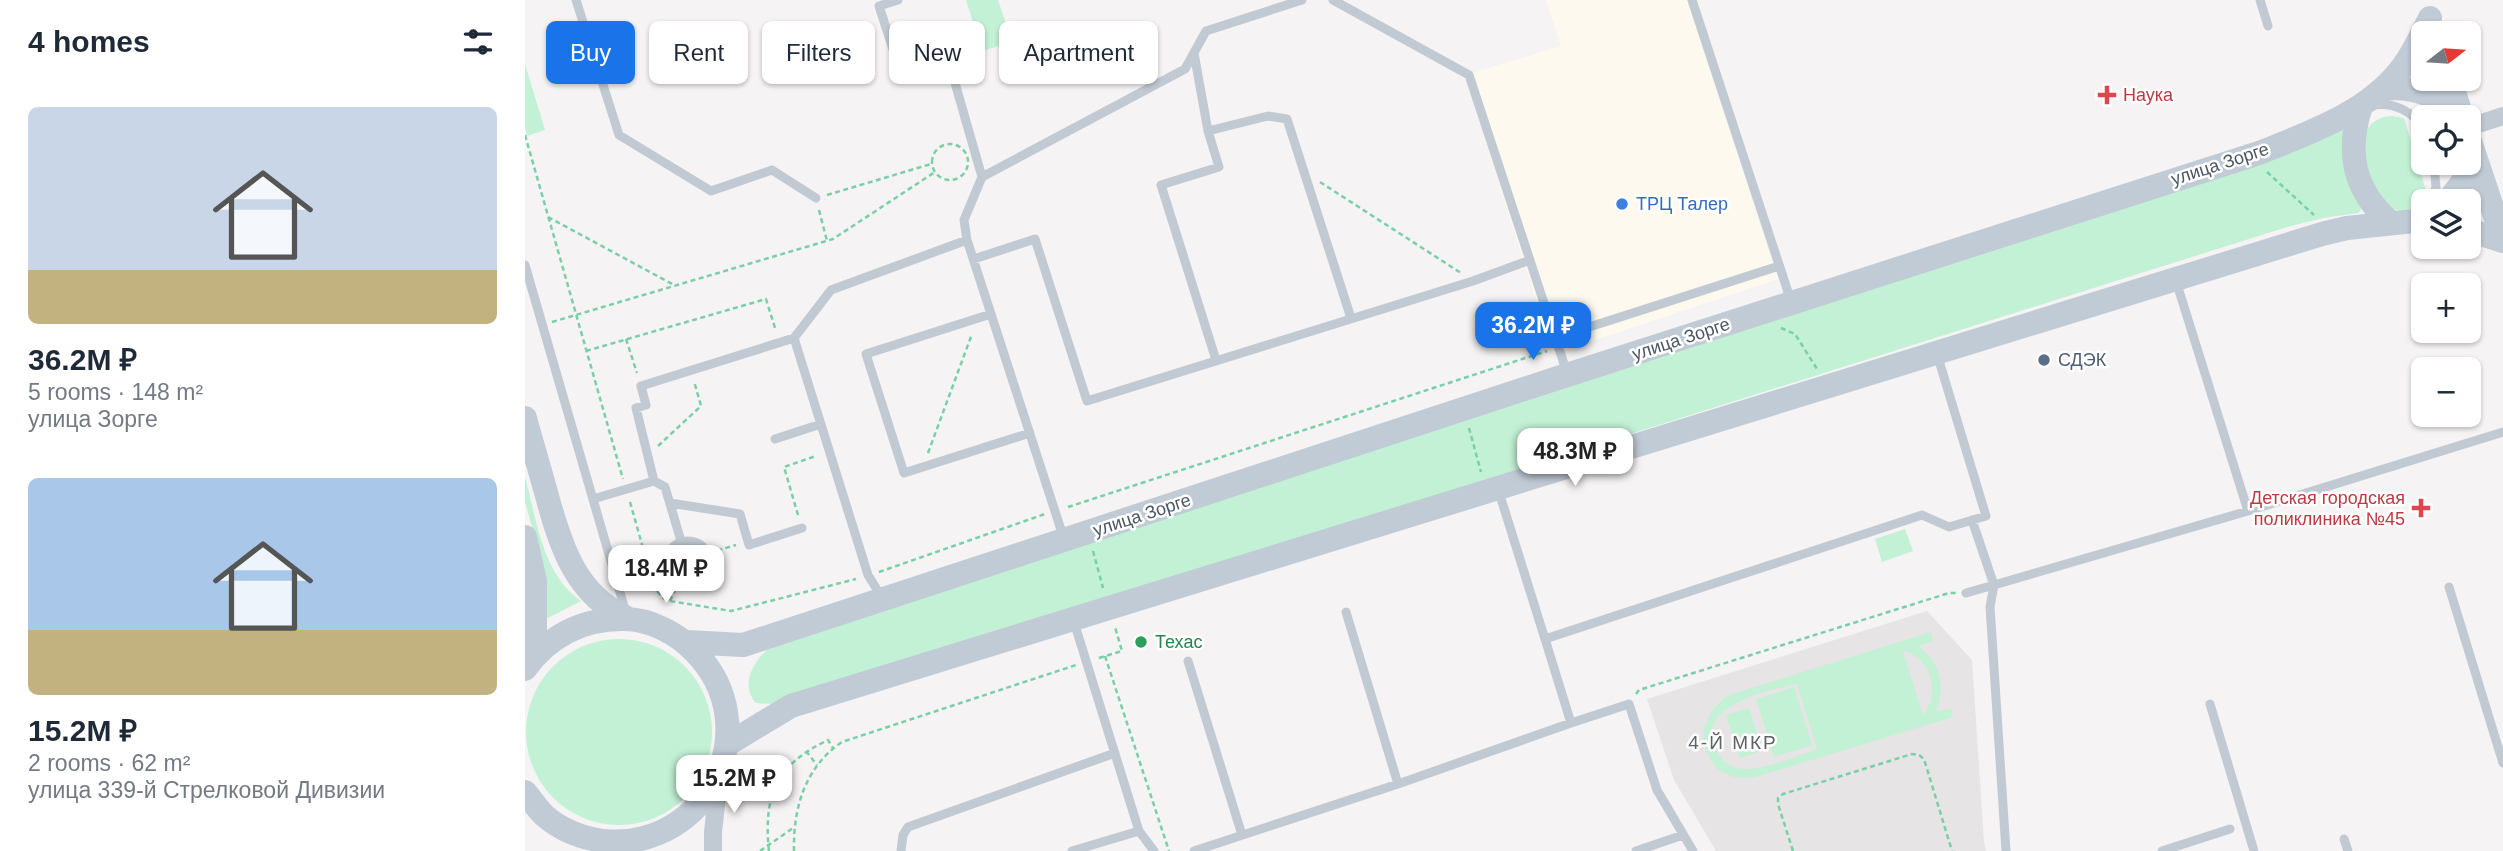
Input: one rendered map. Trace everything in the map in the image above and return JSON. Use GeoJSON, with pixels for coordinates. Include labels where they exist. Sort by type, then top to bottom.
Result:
{"type":"FeatureCollection","features":[{"type":"Feature","properties":{"kind":"main road","name":"улица Зорге"},"geometry":{"type":"LineString","coordinates":[[686,642],[743,645],[1567,374],[2259,153],[2361,107],[2384,89],[2402,68],[2430,17]]}},
{"type":"Feature","properties":{"kind":"main road"},"geometry":{"type":"LineString","coordinates":[[2384,89],[2397,87],[2423,91],[2444,105]]}},
{"type":"Feature","properties":{"kind":"main road"},"geometry":{"type":"LineString","coordinates":[[2361,107],[2354,135],[2355,166],[2367,198],[2390,222]]}},
{"type":"Feature","properties":{"kind":"main road"},"geometry":{"type":"LineString","coordinates":[[2481,173],[2503,240]]}},
{"type":"Feature","properties":{"kind":"main road"},"geometry":{"type":"LineString","coordinates":[[728,744],[791,706],[2322,234],[2411,216]]}},
{"type":"Feature","properties":{"kind":"main road"},"geometry":{"type":"LineString","coordinates":[[2481,234],[2503,240]]}},
{"type":"Feature","properties":{"kind":"main road"},"geometry":{"type":"LineString","coordinates":[[525,418],[559,539],[579,580],[599,602],[627,618],[658,626],[686,642],[706,662],[720,687],[728,715],[728,744],[719,776],[702,804],[677,825],[647,839],[620,847],[535,819],[525,792]]}},
{"type":"Feature","properties":{"kind":"main road"},"geometry":{"type":"LineString","coordinates":[[525,537],[535,580],[530,662]]}},
{"type":"Feature","properties":{"kind":"main road"},"geometry":{"type":"LineString","coordinates":[[530,662],[561,634],[593,621],[627,618]]}},
{"type":"Feature","properties":{"kind":"street"},"geometry":{"type":"LineString","coordinates":[[2481,118],[2503,117]]}},
{"type":"Feature","properties":{"kind":"street"},"geometry":{"type":"LineString","coordinates":[[713,851],[719,776]]}},
{"type":"Feature","properties":{"kind":"lane"},"geometry":{"type":"LineString","coordinates":[[576,0],[619,135],[711,191],[772,170],[816,198]]}},
{"type":"Feature","properties":{"kind":"lane"},"geometry":{"type":"LineString","coordinates":[[898,0],[879,6],[902,77],[949,62],[982,177],[964,220],[967,240],[1064,539]]}},
{"type":"Feature","properties":{"kind":"lane"},"geometry":{"type":"LineString","coordinates":[[982,177],[1185,69],[1206,31],[1302,0]]}},
{"type":"Feature","properties":{"kind":"lane"},"geometry":{"type":"LineString","coordinates":[[1333,0],[1345,3],[1469,75],[1567,374]]}},
{"type":"Feature","properties":{"kind":"lane"},"geometry":{"type":"LineString","coordinates":[[1692,0],[1779,266],[1782,307]]}},
{"type":"Feature","properties":{"kind":"lane"},"geometry":{"type":"LineString","coordinates":[[2260,0],[2268,26]]}},
{"type":"Feature","properties":{"kind":"lane"},"geometry":{"type":"LineString","coordinates":[[1194,53],[1208,131],[1219,167],[1161,185],[1216,360]]}},
{"type":"Feature","properties":{"kind":"lane"},"geometry":{"type":"LineString","coordinates":[[2361,107],[2381,104],[2403,109],[2411,115]]}},
{"type":"Feature","properties":{"kind":"lane"},"geometry":{"type":"LineString","coordinates":[[1208,131],[1268,116],[1287,119],[1351,318]]}},
{"type":"Feature","properties":{"kind":"lane"},"geometry":{"type":"LineString","coordinates":[[974,259],[1035,239],[1087,401],[1473,281],[1531,260]]}},
{"type":"Feature","properties":{"kind":"lane"},"geometry":{"type":"LineString","coordinates":[[654,481],[636,408],[646,405],[641,386],[794,338],[831,290],[967,240]]}},
{"type":"Feature","properties":{"kind":"lane"},"geometry":{"type":"LineString","coordinates":[[525,265],[627,618]]}},
{"type":"Feature","properties":{"kind":"lane"},"geometry":{"type":"LineString","coordinates":[[1555,338],[1779,266]]}},
{"type":"Feature","properties":{"kind":"lane"},"geometry":{"type":"LineString","coordinates":[[2176,279],[2248,511]]}},
{"type":"Feature","properties":{"kind":"lane"},"geometry":{"type":"LineString","coordinates":[[991,314],[866,354],[904,473],[1030,433]]}},
{"type":"Feature","properties":{"kind":"lane"},"geometry":{"type":"LineString","coordinates":[[794,338],[868,575],[884,600]]}},
{"type":"Feature","properties":{"kind":"lane"},"geometry":{"type":"LineString","coordinates":[[1545,639],[1923,515],[1945,526],[1986,516],[1936,353]]}},
{"type":"Feature","properties":{"kind":"lane"},"geometry":{"type":"LineString","coordinates":[[775,439],[821,424]]}},
{"type":"Feature","properties":{"kind":"lane"},"geometry":{"type":"LineString","coordinates":[[1966,593],[2248,511],[2503,432]]}},
{"type":"Feature","properties":{"kind":"lane"},"geometry":{"type":"LineString","coordinates":[[593,499],[654,481],[664,486],[681,541]]}},
{"type":"Feature","properties":{"kind":"lane"},"geometry":{"type":"LineString","coordinates":[[1493,490],[1571,723]]}},
{"type":"Feature","properties":{"kind":"lane"},"geometry":{"type":"LineString","coordinates":[[670,503],[740,514],[749,545],[802,528]]}},
{"type":"Feature","properties":{"kind":"lane"},"geometry":{"type":"LineString","coordinates":[[1972,520],[1994,585],[1990,607],[2006,851]]}},
{"type":"Feature","properties":{"kind":"lane"},"geometry":{"type":"LineString","coordinates":[[692,540],[702,545],[709,553],[709,571],[704,579],[696,584],[678,583],[670,576],[666,566],[667,555],[672,546],[681,541],[692,540]]}},
{"type":"Feature","properties":{"kind":"lane"},"geometry":{"type":"LineString","coordinates":[[2449,587],[2503,763]]}},
{"type":"Feature","properties":{"kind":"lane"},"geometry":{"type":"LineString","coordinates":[[1346,612],[1398,784]]}},
{"type":"Feature","properties":{"kind":"lane"},"geometry":{"type":"LineString","coordinates":[[1073,620],[1139,831],[1154,851]]}},
{"type":"Feature","properties":{"kind":"lane"},"geometry":{"type":"LineString","coordinates":[[1188,661],[1242,835]]}},
{"type":"Feature","properties":{"kind":"lane"},"geometry":{"type":"LineString","coordinates":[[1194,851],[1629,704],[1657,790],[1693,851]]}},
{"type":"Feature","properties":{"kind":"lane"},"geometry":{"type":"LineString","coordinates":[[2210,704],[2254,851]]}},
{"type":"Feature","properties":{"kind":"lane"},"geometry":{"type":"LineString","coordinates":[[901,851],[903,835],[908,827],[1115,753]]}},
{"type":"Feature","properties":{"kind":"lane"},"geometry":{"type":"LineString","coordinates":[[2162,851],[2229,829]]}},
{"type":"Feature","properties":{"kind":"lane"},"geometry":{"type":"LineString","coordinates":[[1072,851],[1139,831]]}},
{"type":"Feature","properties":{"kind":"lane"},"geometry":{"type":"LineString","coordinates":[[1636,851],[1683,835]]}},
{"type":"Feature","properties":{"kind":"lane"},"geometry":{"type":"LineString","coordinates":[[2344,839],[2348,851]]}},
{"type":"Feature","properties":{"kind":"path"},"geometry":{"type":"LineString","coordinates":[[955,144],[963,148],[969,164],[958,179],[950,181],[935,172],[933,155],[938,148],[955,144]]}},
{"type":"Feature","properties":{"kind":"path"},"geometry":{"type":"LineString","coordinates":[[2259,153],[2265,170],[2316,218],[2322,234]]}},
{"type":"Feature","properties":{"kind":"path"},"geometry":{"type":"LineString","coordinates":[[827,241],[816,198],[932,164]]}},
{"type":"Feature","properties":{"kind":"path"},"geometry":{"type":"LineString","coordinates":[[543,325],[833,239],[935,172]]}},
{"type":"Feature","properties":{"kind":"path"},"geometry":{"type":"LineString","coordinates":[[1304,172],[1473,281]]}},
{"type":"Feature","properties":{"kind":"path"},"geometry":{"type":"LineString","coordinates":[[548,217],[676,286]]}},
{"type":"Feature","properties":{"kind":"path"},"geometry":{"type":"LineString","coordinates":[[586,351],[766,299],[780,342]]}},
{"type":"Feature","properties":{"kind":"path"},"geometry":{"type":"LineString","coordinates":[[1782,307],[1777,326],[1795,334],[1828,386]]}},
{"type":"Feature","properties":{"kind":"path"},"geometry":{"type":"LineString","coordinates":[[923,467],[978,318]]}},
{"type":"Feature","properties":{"kind":"path"},"geometry":{"type":"LineString","coordinates":[[626,339],[641,386]]}},
{"type":"Feature","properties":{"kind":"path"},"geometry":{"type":"LineString","coordinates":[[648,456],[701,406],[691,370]]}},
{"type":"Feature","properties":{"kind":"path"},"geometry":{"type":"LineString","coordinates":[[1464,410],[1493,490]]}},
{"type":"Feature","properties":{"kind":"path"},"geometry":{"type":"LineString","coordinates":[[802,528],[784,467],[829,451]]}},
{"type":"Feature","properties":{"kind":"path"},"geometry":{"type":"LineString","coordinates":[[1094,507],[1096,499]]}},
{"type":"Feature","properties":{"kind":"path"},"geometry":{"type":"LineString","coordinates":[[709,553],[748,541]]}},
{"type":"Feature","properties":{"kind":"path"},"geometry":{"type":"LineString","coordinates":[[1090,541],[1106,599]]}},
{"type":"Feature","properties":{"kind":"path"},"geometry":{"type":"LineString","coordinates":[[616,580],[654,587]]}},
{"type":"Feature","properties":{"kind":"path"},"geometry":{"type":"LineString","coordinates":[[670,601],[678,583]]}},
{"type":"Feature","properties":{"kind":"path"},"geometry":{"type":"LineString","coordinates":[[1629,704],[1639,690],[1949,593],[1966,593]]}},
{"type":"Feature","properties":{"kind":"path"},"geometry":{"type":"LineString","coordinates":[[794,851],[793,828],[807,779],[833,748],[857,736],[1122,651],[1112,617]]}},
{"type":"Feature","properties":{"kind":"path"},"geometry":{"type":"LineString","coordinates":[[1105,656],[1169,851]]}},
{"type":"Feature","properties":{"kind":"path"},"geometry":{"type":"LineString","coordinates":[[769,851],[769,816],[774,790],[795,758],[805,750],[828,740],[833,748]]}},
{"type":"Feature","properties":{"kind":"path"},"geometry":{"type":"LineString","coordinates":[[805,750],[817,765]]}},
{"type":"Feature","properties":{"kind":"path"},"geometry":{"type":"LineString","coordinates":[[1793,851],[1778,798],[1783,794],[1912,754],[1919,755],[1924,760],[1952,851]]}},
{"type":"Feature","properties":{"kind":"path"},"geometry":{"type":"LineString","coordinates":[[760,851],[793,828]]}},
{"type":"Feature","properties":{"kind":"shaded area"},"geometry":{"type":"Polygon","coordinates":[[[1546,0],[1687,0],[1778,279],[1553,354],[1465,75],[1561,46],[1546,0]]]}},
{"type":"Feature","properties":{"kind":"shaded area"},"geometry":{"type":"Polygon","coordinates":[[[1927,611],[1972,660],[1986,851],[1716,851],[1674,780],[1647,699],[1927,611]]]}},
{"type":"Feature","properties":{"kind":"green space"},"geometry":{"type":"Polygon","coordinates":[[[966,0],[998,0],[1005,21],[999,21],[999,46],[985,50],[985,21],[973,21],[966,0]]]}},
{"type":"Feature","properties":{"kind":"green space"},"geometry":{"type":"Polygon","coordinates":[[[525,64],[545,130],[527,136],[525,127],[525,64]]]}},
{"type":"Feature","properties":{"kind":"green space"},"geometry":{"type":"Polygon","coordinates":[[[2391,116],[2404,118],[2411,141],[2411,175],[2421,175],[2426,189],[2411,189],[2410,209],[2392,209],[2378,203],[2360,142],[2372,124],[2391,116]]]}},
{"type":"Feature","properties":{"kind":"green space"},"geometry":{"type":"Polygon","coordinates":[[[2342,129],[2362,205],[2358,213],[2287,227],[774,704],[756,703],[751,696],[750,674],[768,649],[2342,129]]]}},
{"type":"Feature","properties":{"kind":"green space"},"geometry":{"type":"Polygon","coordinates":[[[525,477],[549,561],[568,590],[581,601],[544,620],[541,559],[525,502],[525,477]]]}},
{"type":"Feature","properties":{"kind":"green space"},"geometry":{"type":"Polygon","coordinates":[[[1905,529],[1913,551],[1882,562],[1875,539],[1905,529]]]}},
{"type":"Feature","properties":{"kind":"green space"},"geometry":{"type":"Polygon","coordinates":[[[1931,632],[1933,641],[1918,646],[1936,667],[1939,676],[1941,693],[1936,712],[1951,708],[1953,717],[1756,777],[1739,778],[1725,774],[1714,765],[1704,738],[1710,714],[1729,695],[1931,632]],[[1903,651],[1923,715],[1931,697],[1930,677],[1920,660],[1903,651]],[[1797,684],[1752,696],[1723,712],[1714,723],[1712,736],[1722,759],[1735,767],[1752,769],[1817,749],[1797,684]]]}},
{"type":"Feature","properties":{"kind":"green space"},"geometry":{"type":"Polygon","coordinates":[[[619,639],[655,646],[671,654],[685,666],[697,680],[705,696],[712,732],[705,768],[697,784],[685,798],[671,810],[655,818],[619,825],[583,818],[567,810],[553,798],[541,784],[533,768],[526,732],[533,696],[541,680],[553,666],[567,654],[583,646],[619,639]]]}},
{"type":"Feature","properties":{"kind":"green space"},"geometry":{"type":"Polygon","coordinates":[[[1794,687],[1812,745],[1774,757],[1756,699],[1794,687]]]}},
{"type":"Feature","properties":{"kind":"green space"},"geometry":{"type":"Polygon","coordinates":[[[1749,708],[1762,751],[1740,758],[1726,715],[1749,708]]]}},
{"type":"Feature","properties":{"kind":"place","name":"Наука"},"geometry":{"type":"Point","coordinates":[2107,95]}},
{"type":"Feature","properties":{"kind":"place","name":"ТРЦ Талер"},"geometry":{"type":"Point","coordinates":[1622,204]}},
{"type":"Feature","properties":{"kind":"place","name":"СДЭК"},"geometry":{"type":"Point","coordinates":[2044,360]}},
{"type":"Feature","properties":{"kind":"place","name":"Детская городская поликлиника №45"},"geometry":{"type":"Point","coordinates":[2421,508]}},
{"type":"Feature","properties":{"kind":"place","name":"Техас"},"geometry":{"type":"Point","coordinates":[1141,642]}},
{"type":"Feature","properties":{"kind":"district","name":"4-Й МКР"},"geometry":{"type":"Point","coordinates":[1733,742]}}]}
